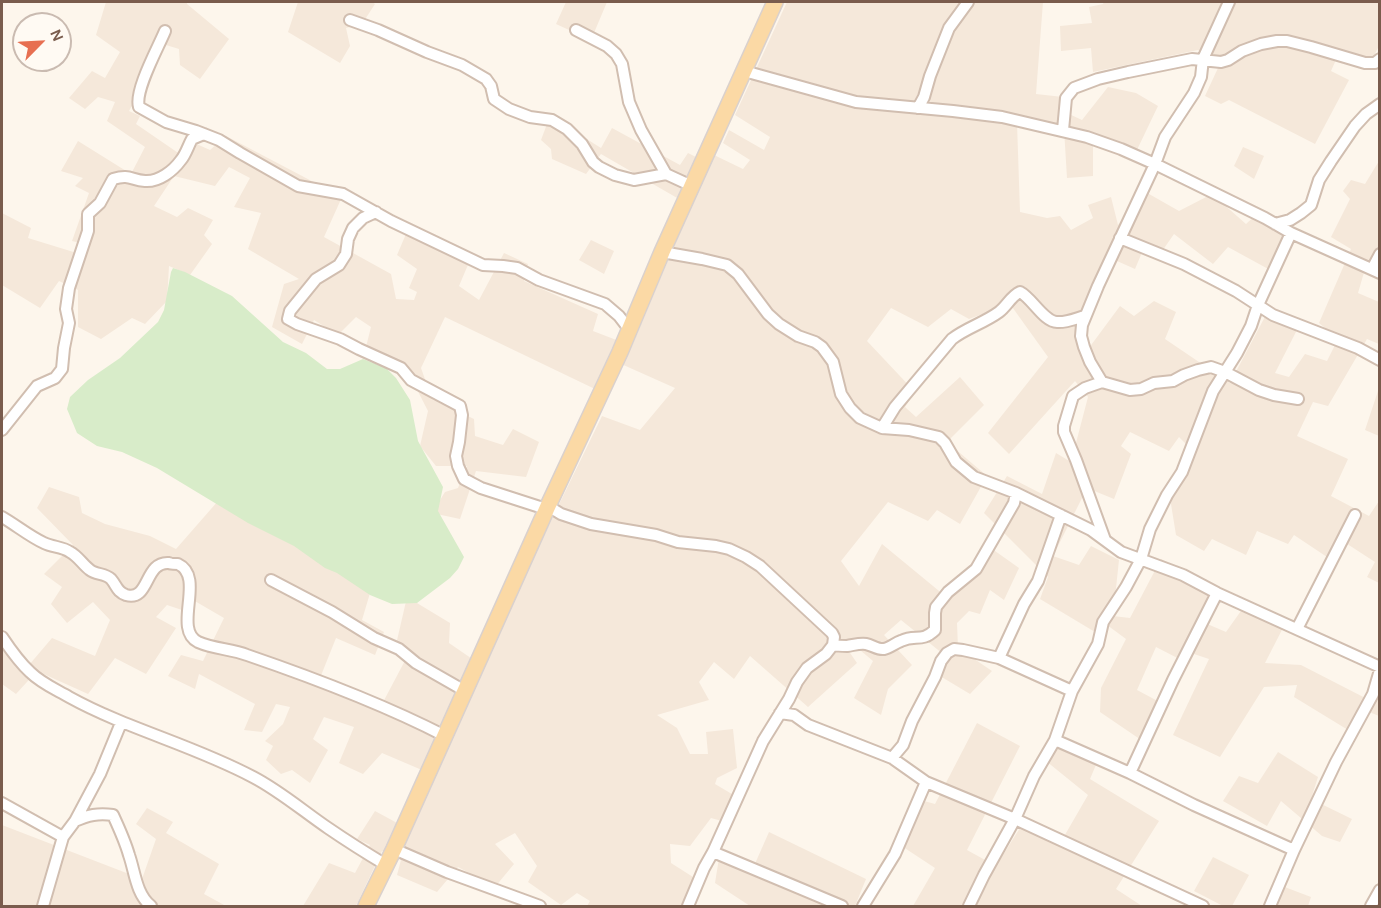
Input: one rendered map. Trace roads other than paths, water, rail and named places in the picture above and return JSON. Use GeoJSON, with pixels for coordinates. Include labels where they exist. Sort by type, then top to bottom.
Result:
{"type":"FeatureCollection","features":[{"type":"Feature","properties":{"kind":"main road"},"geometry":{"type":"LineString","coordinates":[[366,906],[394,849],[775,2]]}},
{"type":"Feature","properties":{"kind":"street"},"geometry":{"type":"LineString","coordinates":[[918,108],[950,28],[968,2]]}},
{"type":"Feature","properties":{"kind":"street"},"geometry":{"type":"LineString","coordinates":[[1102,382],[1090,362],[1081,336],[1082,325],[1165,137],[1194,93],[1201,77],[1203,59],[1229,2]]}},
{"type":"Feature","properties":{"kind":"street"},"geometry":{"type":"LineString","coordinates":[[350,20],[462,65],[486,79],[494,99],[509,109],[530,117],[552,120],[567,129],[582,144],[592,162],[615,175],[634,180],[666,174],[692,186]]}},
{"type":"Feature","properties":{"kind":"street"},"geometry":{"type":"LineString","coordinates":[[576,30],[607,46],[616,54],[622,64],[629,102],[641,130],[666,174]]}},
{"type":"Feature","properties":{"kind":"street"},"geometry":{"type":"LineString","coordinates":[[165,31],[144,78],[137,100],[139,107],[166,122],[219,140],[298,186],[343,195],[461,256],[483,265],[517,268],[539,280],[605,304],[629,329]]}},
{"type":"Feature","properties":{"kind":"street"},"geometry":{"type":"LineString","coordinates":[[1063,130],[1066,99],[1074,88],[1098,79],[1128,72],[1192,59],[1221,62],[1260,44],[1277,41],[1287,41],[1365,63],[1378,62]]}},
{"type":"Feature","properties":{"kind":"street"},"geometry":{"type":"LineString","coordinates":[[744,71],[856,102],[1002,117],[1063,130],[1121,149],[1155,164],[1291,233],[1376,271],[1380,254]]}},
{"type":"Feature","properties":{"kind":"street"},"geometry":{"type":"LineString","coordinates":[[1275,224],[1290,220],[1311,205],[1319,180],[1355,126],[1380,104]]}},
{"type":"Feature","properties":{"kind":"street"},"geometry":{"type":"LineString","coordinates":[[2,430],[36,386],[55,378],[62,369],[69,323],[66,309],[69,288],[88,231],[88,214],[100,203],[113,179],[123,176],[146,181],[159,179],[182,160],[192,139],[204,134]]}},
{"type":"Feature","properties":{"kind":"street"},"geometry":{"type":"LineString","coordinates":[[376,212],[363,218],[352,228],[346,254],[339,265],[316,279],[290,311],[288,319],[340,339],[401,368],[411,380],[460,406],[462,415],[456,456],[464,479],[481,488],[591,524],[656,535],[678,542],[729,549],[760,566],[832,633],[833,645],[826,654],[807,668],[764,741],[688,906]]}},
{"type":"Feature","properties":{"kind":"street"},"geometry":{"type":"LineString","coordinates":[[969,906],[1015,819],[1034,776],[1055,740],[1072,691],[1098,644],[1103,622],[1141,559],[1150,529],[1182,471],[1214,391],[1251,326],[1258,305],[1291,233]]}},
{"type":"Feature","properties":{"kind":"street"},"geometry":{"type":"LineString","coordinates":[[1120,238],[1184,264],[1236,291],[1273,315],[1358,348],[1380,360]]}},
{"type":"Feature","properties":{"kind":"street"},"geometry":{"type":"LineString","coordinates":[[662,252],[718,263],[738,274],[768,314],[779,324],[822,347],[832,362],[841,394],[860,418],[882,429],[909,430],[939,437],[956,462],[974,477],[1016,493],[1091,530],[1121,552],[1183,575],[1380,669],[1373,694],[1336,762],[1270,906]]}},
{"type":"Feature","properties":{"kind":"street"},"geometry":{"type":"LineString","coordinates":[[882,429],[895,407],[952,339],[998,313],[1016,294],[1020,292],[1027,296],[1048,320],[1056,322],[1086,316]]}},
{"type":"Feature","properties":{"kind":"street"},"geometry":{"type":"LineString","coordinates":[[1105,540],[1064,432],[1073,396],[1085,388],[1102,382],[1130,390],[1141,389],[1154,383],[1173,381],[1184,375],[1211,367],[1258,390],[1298,399]]}},
{"type":"Feature","properties":{"kind":"street"},"geometry":{"type":"LineString","coordinates":[[833,645],[868,644],[885,649],[901,640],[912,637],[921,639],[935,630],[936,607],[948,591],[976,569],[1014,503],[1016,493]]}},
{"type":"Feature","properties":{"kind":"street"},"geometry":{"type":"LineString","coordinates":[[999,658],[1024,604],[1038,581],[1061,515]]}},
{"type":"Feature","properties":{"kind":"street"},"geometry":{"type":"LineString","coordinates":[[1297,629],[1355,515]]}},
{"type":"Feature","properties":{"kind":"street"},"geometry":{"type":"LineString","coordinates":[[2,517],[48,545],[70,552],[92,572],[103,574],[110,579],[118,591],[128,596],[137,595],[144,589],[155,567],[164,563],[177,564],[186,571],[190,585],[188,631],[196,641],[244,654],[323,682],[410,718],[445,736]]}},
{"type":"Feature","properties":{"kind":"street"},"geometry":{"type":"LineString","coordinates":[[270,580],[332,612],[374,638],[399,649],[416,663],[465,691]]}},
{"type":"Feature","properties":{"kind":"street"},"geometry":{"type":"LineString","coordinates":[[1130,773],[1217,593]]}},
{"type":"Feature","properties":{"kind":"street"},"geometry":{"type":"LineString","coordinates":[[2,637],[31,674],[45,683],[88,708],[121,723],[215,758],[254,777],[386,865]]}},
{"type":"Feature","properties":{"kind":"street"},"geometry":{"type":"LineString","coordinates":[[892,758],[903,745],[941,661],[947,653],[954,649],[999,658],[1072,691]]}},
{"type":"Feature","properties":{"kind":"street"},"geometry":{"type":"LineString","coordinates":[[780,713],[794,715],[808,725],[892,758],[927,782],[1015,819],[1203,906]]}},
{"type":"Feature","properties":{"kind":"street"},"geometry":{"type":"LineString","coordinates":[[43,906],[63,837],[75,821],[100,774],[121,723]]}},
{"type":"Feature","properties":{"kind":"street"},"geometry":{"type":"LineString","coordinates":[[1055,740],[1294,850]]}},
{"type":"Feature","properties":{"kind":"street"},"geometry":{"type":"LineString","coordinates":[[863,906],[895,854],[927,782]]}},
{"type":"Feature","properties":{"kind":"street"},"geometry":{"type":"LineString","coordinates":[[2,802],[63,837]]}},
{"type":"Feature","properties":{"kind":"street"},"geometry":{"type":"LineString","coordinates":[[75,821],[93,814],[113,815],[124,840],[136,882],[146,903],[150,906]]}},
{"type":"Feature","properties":{"kind":"street"},"geometry":{"type":"LineString","coordinates":[[394,849],[447,872],[540,906]]}},
{"type":"Feature","properties":{"kind":"street"},"geometry":{"type":"LineString","coordinates":[[713,852],[842,906]]}},
{"type":"Feature","properties":{"kind":"street"},"geometry":{"type":"LineString","coordinates":[[1371,906],[1380,890]]}}]}
